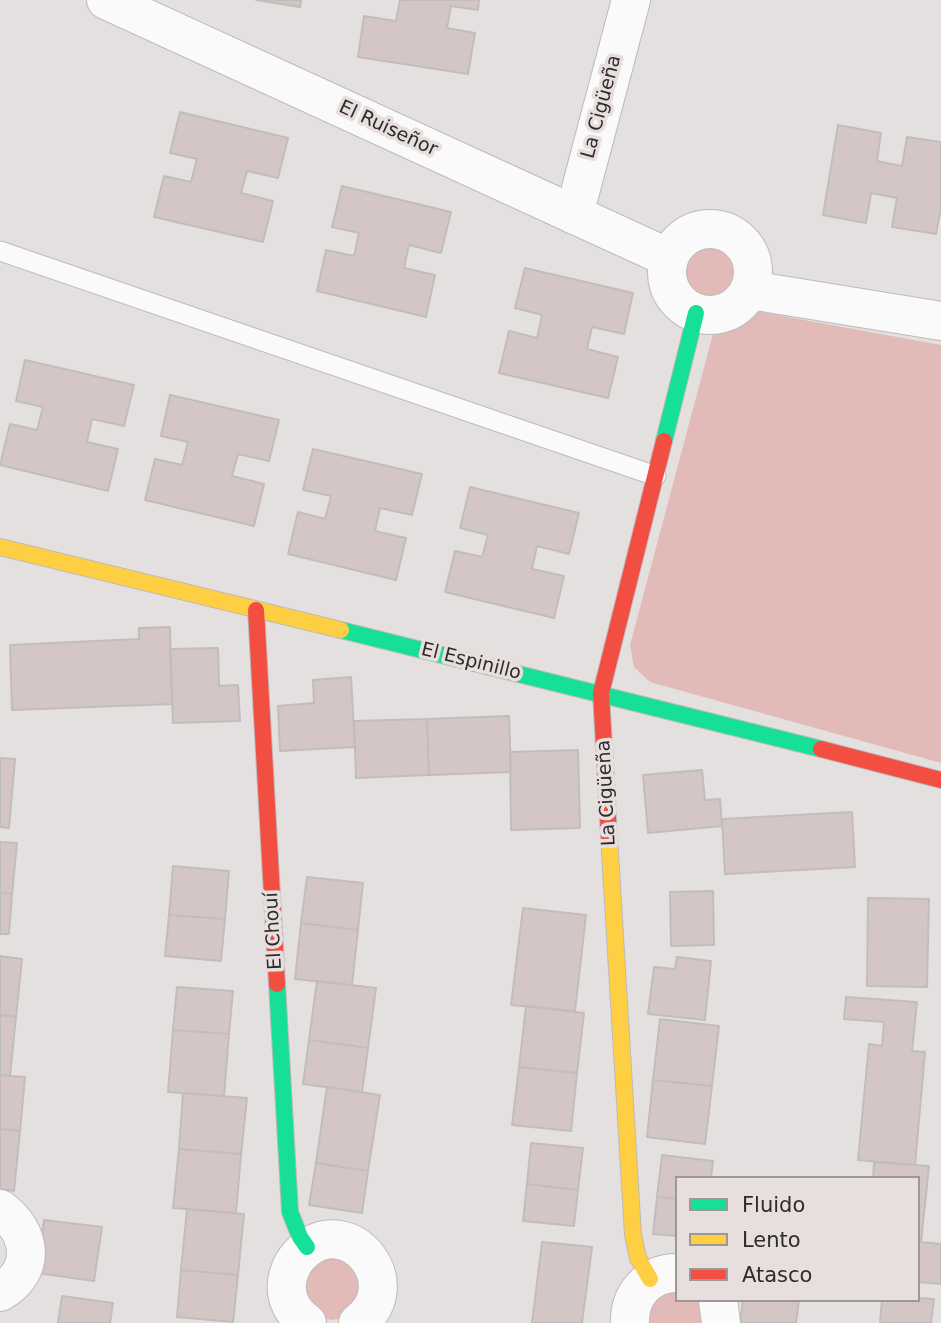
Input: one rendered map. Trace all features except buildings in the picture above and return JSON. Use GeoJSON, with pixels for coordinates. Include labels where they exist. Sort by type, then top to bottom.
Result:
{"type":"FeatureCollection","features":[{"type":"Feature","properties":{"kind":"street","name":"El Ruiseñor"},"geometry":{"type":"LineString","coordinates":[[106,0],[669,258]]}},
{"type":"Feature","properties":{"kind":"street","name":"La Cigüeña"},"geometry":{"type":"LineString","coordinates":[[574,215],[631,0]]}},
{"type":"Feature","properties":{"kind":"street"},"geometry":{"type":"LineString","coordinates":[[712,228],[727,231],[739,238],[748,249],[754,276],[750,290],[743,300],[722,314],[710,316],[696,313],[675,297],[668,285],[666,272],[669,258],[686,236],[698,230],[712,228]]}},
{"type":"Feature","properties":{"kind":"street"},"geometry":{"type":"LineString","coordinates":[[750,290],[941,321]]}},
{"type":"Feature","properties":{"kind":"street","name":"La Cigüeña"},"geometry":{"type":"LineString","coordinates":[[664,1276],[641,1267],[632,1235],[601,693],[696,313]]}},
{"type":"Feature","properties":{"kind":"street","name":"El Espinillo"},"geometry":{"type":"LineString","coordinates":[[0,547],[601,693],[941,780]]}},
{"type":"Feature","properties":{"kind":"street","name":"El Chouí"},"geometry":{"type":"LineString","coordinates":[[256,610],[290,1212],[307,1247]]}},
{"type":"Feature","properties":{"kind":"street"},"geometry":{"type":"LineString","coordinates":[[0,1209],[12,1217],[21,1228],[26,1242],[26,1256],[22,1270],[14,1282],[0,1292]]}},
{"type":"Feature","properties":{"kind":"street"},"geometry":{"type":"LineString","coordinates":[[307,1323],[290,1304],[288,1273],[296,1258],[307,1247],[322,1241],[338,1240],[352,1244],[363,1252],[372,1263],[377,1277],[378,1291],[374,1305],[358,1323]]}},
{"type":"Feature","properties":{"kind":"street","name":"La Cigüeña"},"geometry":{"type":"LineString","coordinates":[[631,1323],[632,1304],[639,1290],[664,1276]]}},
{"type":"Feature","properties":{"kind":"street"},"geometry":{"type":"LineString","coordinates":[[718,1302],[721,1323]]}},
{"type":"Feature","properties":{"kind":"lane"},"geometry":{"type":"LineString","coordinates":[[0,251],[656,476]]}},
{"type":"Feature","properties":{"kind":"shaded area"},"geometry":{"type":"Polygon","coordinates":[[[704,238],[718,238],[730,243],[740,253],[745,272],[740,291],[730,301],[718,306],[704,306],[692,301],[682,291],[677,279],[677,265],[682,253],[692,243],[704,238]]]}},
{"type":"Feature","properties":{"kind":"shaded area"},"geometry":{"type":"Polygon","coordinates":[[[755,311],[941,345],[941,763],[650,682],[634,667],[630,645],[714,330],[738,324],[755,311]]]}},
{"type":"Feature","properties":{"kind":"shaded area"},"geometry":{"type":"Polygon","coordinates":[[[338,1252],[366,1281],[343,1318],[320,1318],[298,1280],[302,1269],[338,1252]]]}},
{"type":"Feature","properties":{"kind":"shaded area"},"geometry":{"type":"Polygon","coordinates":[[[675,1285],[675,1302],[705,1302],[709,1323],[642,1323],[642,1312],[675,1285]]]}},
{"type":"Feature","properties":{"kind":"traffic: fast"},"geometry":{"type":"LineString","coordinates":[[664,441],[696,313]]}},
{"type":"Feature","properties":{"kind":"traffic: fast"},"geometry":{"type":"LineString","coordinates":[[341,630],[821,749]]}},
{"type":"Feature","properties":{"kind":"traffic: fast"},"geometry":{"type":"LineString","coordinates":[[277,984],[290,1212],[307,1247]]}},
{"type":"Feature","properties":{"kind":"traffic: slow"},"geometry":{"type":"LineString","coordinates":[[0,547],[341,630]]}},
{"type":"Feature","properties":{"kind":"traffic: slow"},"geometry":{"type":"LineString","coordinates":[[609,836],[633,1235],[638,1258],[650,1279]]}},
{"type":"Feature","properties":{"kind":"traffic: jam"},"geometry":{"type":"LineString","coordinates":[[609,836],[601,693],[664,441]]}},
{"type":"Feature","properties":{"kind":"traffic: jam"},"geometry":{"type":"LineString","coordinates":[[256,610],[277,984]]}},
{"type":"Feature","properties":{"kind":"traffic: jam"},"geometry":{"type":"LineString","coordinates":[[821,749],[941,780]]}}]}
